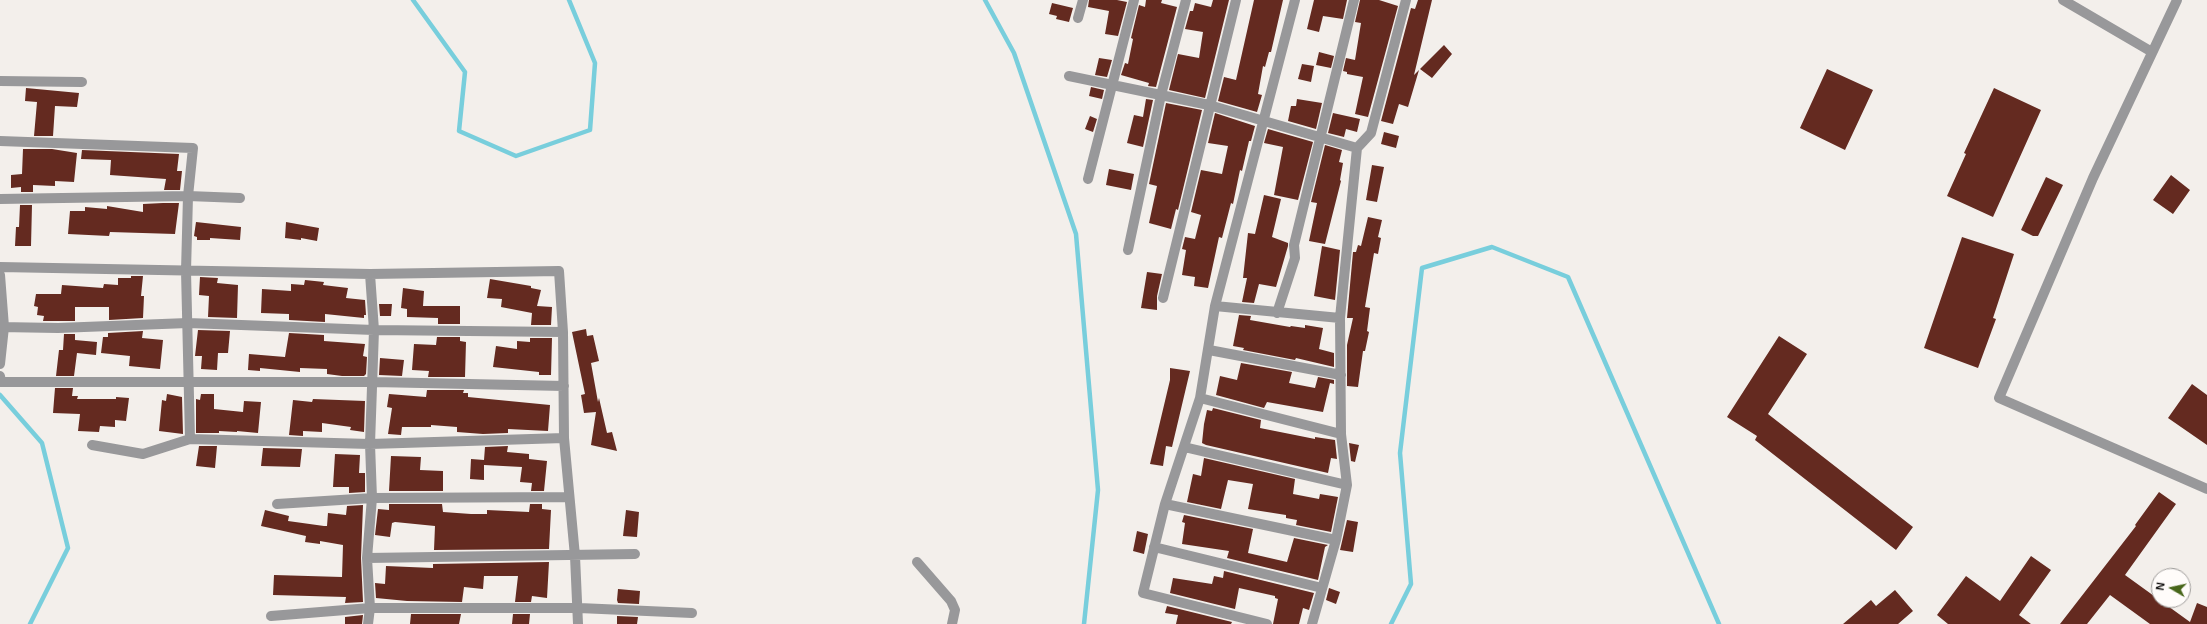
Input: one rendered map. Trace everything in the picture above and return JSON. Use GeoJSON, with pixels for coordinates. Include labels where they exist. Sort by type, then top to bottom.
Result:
{"type":"FeatureCollection","features":[{"type":"Feature","properties":{"kind":"street"},"geometry":{"type":"LineString","coordinates":[[1078,18],[1083,0]]}},
{"type":"Feature","properties":{"kind":"street"},"geometry":{"type":"LineString","coordinates":[[1088,179],[1134,0]]}},
{"type":"Feature","properties":{"kind":"street"},"geometry":{"type":"LineString","coordinates":[[1128,250],[1161,95],[1186,0]]}},
{"type":"Feature","properties":{"kind":"street"},"geometry":{"type":"LineString","coordinates":[[1162,298],[1236,0]]}},
{"type":"Feature","properties":{"kind":"street"},"geometry":{"type":"LineString","coordinates":[[1267,624],[1143,593],[1165,504],[1200,398],[1215,306],[1296,0]]}},
{"type":"Feature","properties":{"kind":"street"},"geometry":{"type":"LineString","coordinates":[[1277,313],[1295,258],[1294,245],[1354,0]]}},
{"type":"Feature","properties":{"kind":"street"},"geometry":{"type":"LineString","coordinates":[[1312,624],[1336,540],[1347,485],[1341,434],[1340,318],[1357,148],[1371,133],[1406,0]]}},
{"type":"Feature","properties":{"kind":"street"},"geometry":{"type":"LineString","coordinates":[[2063,0],[2152,52]]}},
{"type":"Feature","properties":{"kind":"street"},"geometry":{"type":"LineString","coordinates":[[2177,0],[2093,178],[1999,398],[2207,489]]}},
{"type":"Feature","properties":{"kind":"street"},"geometry":{"type":"LineString","coordinates":[[1069,76],[1209,105],[1320,136],[1357,148]]}},
{"type":"Feature","properties":{"kind":"street"},"geometry":{"type":"LineString","coordinates":[[0,81],[82,82]]}},
{"type":"Feature","properties":{"kind":"street"},"geometry":{"type":"LineString","coordinates":[[0,141],[193,148],[188,196],[186,271],[190,439]]}},
{"type":"Feature","properties":{"kind":"street"},"geometry":{"type":"LineString","coordinates":[[0,199],[188,196],[240,198]]}},
{"type":"Feature","properties":{"kind":"street"},"geometry":{"type":"LineString","coordinates":[[0,267],[370,274],[558,271],[564,332],[564,438],[568,497],[575,556],[578,624]]}},
{"type":"Feature","properties":{"kind":"street"},"geometry":{"type":"LineString","coordinates":[[368,624],[370,608],[367,558],[372,498],[370,444],[374,382],[374,330],[370,274]]}},
{"type":"Feature","properties":{"kind":"street"},"geometry":{"type":"LineString","coordinates":[[0,275],[2,327],[0,364]]}},
{"type":"Feature","properties":{"kind":"street"},"geometry":{"type":"LineString","coordinates":[[1215,306],[1340,318]]}},
{"type":"Feature","properties":{"kind":"street"},"geometry":{"type":"LineString","coordinates":[[2,327],[58,328],[188,323],[374,330],[564,332]]}},
{"type":"Feature","properties":{"kind":"street"},"geometry":{"type":"LineString","coordinates":[[1209,350],[1341,375]]}},
{"type":"Feature","properties":{"kind":"street"},"geometry":{"type":"LineString","coordinates":[[0,376],[1,382],[374,382],[564,386]]}},
{"type":"Feature","properties":{"kind":"street"},"geometry":{"type":"LineString","coordinates":[[1200,398],[1341,434]]}},
{"type":"Feature","properties":{"kind":"street"},"geometry":{"type":"LineString","coordinates":[[92,445],[143,454],[190,439],[370,444],[564,438]]}},
{"type":"Feature","properties":{"kind":"street"},"geometry":{"type":"LineString","coordinates":[[1184,447],[1347,485]]}},
{"type":"Feature","properties":{"kind":"street"},"geometry":{"type":"LineString","coordinates":[[277,504],[372,498],[568,497]]}},
{"type":"Feature","properties":{"kind":"street"},"geometry":{"type":"LineString","coordinates":[[1165,504],[1336,540]]}},
{"type":"Feature","properties":{"kind":"street"},"geometry":{"type":"LineString","coordinates":[[1154,547],[1322,588]]}},
{"type":"Feature","properties":{"kind":"street"},"geometry":{"type":"LineString","coordinates":[[367,558],[635,554]]}},
{"type":"Feature","properties":{"kind":"street"},"geometry":{"type":"LineString","coordinates":[[917,562],[951,600],[955,610],[952,624]]}},
{"type":"Feature","properties":{"kind":"street"},"geometry":{"type":"LineString","coordinates":[[271,616],[370,608],[578,608],[692,613]]}},
{"type":"Feature","properties":{"kind":"building"},"geometry":{"type":"Polygon","coordinates":[[[1089,0],[1117,0],[1127,2],[1118,36],[1105,34],[1109,11],[1088,7],[1089,0]]]}},
{"type":"Feature","properties":{"kind":"building"},"geometry":{"type":"Polygon","coordinates":[[[1146,0],[1162,0],[1161,3],[1177,7],[1156,87],[1148,86],[1149,83],[1121,75],[1125,63],[1128,64],[1133,39],[1131,38],[1139,5],[1145,7],[1146,0]]]}},
{"type":"Feature","properties":{"kind":"building"},"geometry":{"type":"Polygon","coordinates":[[[1213,0],[1229,0],[1205,98],[1169,90],[1178,54],[1199,58],[1203,32],[1185,29],[1190,11],[1193,11],[1195,3],[1211,7],[1213,0]]]}},
{"type":"Feature","properties":{"kind":"building"},"geometry":{"type":"Polygon","coordinates":[[[1254,0],[1283,0],[1271,52],[1269,52],[1265,67],[1263,66],[1258,94],[1262,95],[1257,112],[1218,101],[1224,77],[1236,80],[1254,0]]]}},
{"type":"Feature","properties":{"kind":"building"},"geometry":{"type":"Polygon","coordinates":[[[1314,0],[1347,0],[1343,19],[1323,16],[1319,32],[1307,29],[1314,0]]]}},
{"type":"Feature","properties":{"kind":"building"},"geometry":{"type":"Polygon","coordinates":[[[1360,0],[1379,0],[1398,6],[1368,117],[1355,114],[1363,77],[1347,74],[1347,72],[1343,71],[1346,58],[1355,60],[1361,23],[1355,22],[1360,0]]]}},
{"type":"Feature","properties":{"kind":"building"},"geometry":{"type":"Polygon","coordinates":[[[1418,0],[1432,0],[1414,75],[1419,70],[1408,107],[1399,104],[1393,124],[1381,121],[1411,8],[1415,9],[1418,0]]]}},
{"type":"Feature","properties":{"kind":"building"},"geometry":{"type":"Polygon","coordinates":[[[1052,3],[1073,8],[1069,22],[1056,19],[1057,16],[1049,14],[1052,3]]]}},
{"type":"Feature","properties":{"kind":"building"},"geometry":{"type":"Polygon","coordinates":[[[1444,45],[1452,54],[1432,78],[1420,69],[1444,45]]]}},
{"type":"Feature","properties":{"kind":"building"},"geometry":{"type":"Polygon","coordinates":[[[1319,52],[1334,56],[1331,68],[1316,65],[1319,52]]]}},
{"type":"Feature","properties":{"kind":"building"},"geometry":{"type":"Polygon","coordinates":[[[1099,58],[1112,60],[1107,77],[1095,75],[1099,58]]]}},
{"type":"Feature","properties":{"kind":"building"},"geometry":{"type":"Polygon","coordinates":[[[1302,64],[1314,66],[1311,82],[1298,79],[1302,64]]]}},
{"type":"Feature","properties":{"kind":"building"},"geometry":{"type":"Polygon","coordinates":[[[1827,69],[1873,90],[1845,150],[1800,128],[1827,69]]]}},
{"type":"Feature","properties":{"kind":"building"},"geometry":{"type":"Polygon","coordinates":[[[1091,87],[1104,90],[1102,99],[1089,96],[1091,87]]]}},
{"type":"Feature","properties":{"kind":"building"},"geometry":{"type":"Polygon","coordinates":[[[26,88],[79,93],[77,107],[55,106],[53,136],[34,136],[37,102],[25,101],[26,88]]]}},
{"type":"Feature","properties":{"kind":"building"},"geometry":{"type":"Polygon","coordinates":[[[1994,88],[2041,110],[1993,217],[1947,196],[1966,154],[1964,153],[1994,88]]]}},
{"type":"Feature","properties":{"kind":"building"},"geometry":{"type":"Polygon","coordinates":[[[1146,99],[1153,100],[1143,147],[1127,143],[1134,115],[1143,117],[1146,99]]]}},
{"type":"Feature","properties":{"kind":"building"},"geometry":{"type":"Polygon","coordinates":[[[1297,99],[1322,103],[1316,129],[1288,121],[1291,106],[1296,106],[1297,99]]]}},
{"type":"Feature","properties":{"kind":"building"},"geometry":{"type":"Polygon","coordinates":[[[1166,103],[1202,110],[1178,210],[1176,209],[1171,229],[1149,223],[1157,186],[1149,184],[1166,103]]]}},
{"type":"Feature","properties":{"kind":"building"},"geometry":{"type":"Polygon","coordinates":[[[1215,113],[1255,126],[1251,141],[1249,141],[1242,171],[1240,170],[1233,204],[1231,203],[1222,238],[1219,237],[1208,288],[1194,286],[1195,277],[1182,275],[1186,250],[1182,249],[1185,237],[1195,239],[1201,215],[1191,212],[1201,170],[1222,174],[1228,146],[1208,143],[1215,113]]]}},
{"type":"Feature","properties":{"kind":"building"},"geometry":{"type":"Polygon","coordinates":[[[1333,113],[1360,119],[1357,132],[1346,129],[1344,137],[1328,133],[1333,113]]]}},
{"type":"Feature","properties":{"kind":"building"},"geometry":{"type":"Polygon","coordinates":[[[1090,116],[1097,119],[1093,132],[1085,129],[1090,116]]]}},
{"type":"Feature","properties":{"kind":"building"},"geometry":{"type":"Polygon","coordinates":[[[1268,129],[1313,142],[1298,200],[1274,195],[1283,147],[1264,143],[1268,129]]]}},
{"type":"Feature","properties":{"kind":"building"},"geometry":{"type":"Polygon","coordinates":[[[1384,132],[1399,136],[1396,148],[1381,144],[1384,132]]]}},
{"type":"Feature","properties":{"kind":"building"},"geometry":{"type":"Polygon","coordinates":[[[1325,145],[1342,150],[1339,162],[1343,163],[1341,181],[1325,244],[1309,241],[1317,203],[1311,202],[1325,145]]]}},
{"type":"Feature","properties":{"kind":"building"},"geometry":{"type":"Polygon","coordinates":[[[23,149],[52,149],[77,153],[74,182],[55,181],[55,186],[33,185],[33,192],[21,192],[21,187],[11,188],[11,175],[22,174],[23,149]]]}},
{"type":"Feature","properties":{"kind":"building"},"geometry":{"type":"Polygon","coordinates":[[[82,150],[179,154],[177,171],[182,171],[180,190],[164,190],[166,179],[110,175],[111,160],[81,159],[82,150]]]}},
{"type":"Feature","properties":{"kind":"building"},"geometry":{"type":"Polygon","coordinates":[[[1372,165],[1384,167],[1377,202],[1366,200],[1372,165]]]}},
{"type":"Feature","properties":{"kind":"building"},"geometry":{"type":"Polygon","coordinates":[[[1109,169],[1134,174],[1131,190],[1106,185],[1109,169]]]}},
{"type":"Feature","properties":{"kind":"building"},"geometry":{"type":"Polygon","coordinates":[[[2171,175],[2190,190],[2173,214],[2153,200],[2171,175]]]}},
{"type":"Feature","properties":{"kind":"building"},"geometry":{"type":"Polygon","coordinates":[[[2046,177],[2063,185],[2038,236],[2033,236],[2021,230],[2046,177]]]}},
{"type":"Feature","properties":{"kind":"building"},"geometry":{"type":"Polygon","coordinates":[[[1264,195],[1281,199],[1272,237],[1288,243],[1288,246],[1276,287],[1259,284],[1254,303],[1242,302],[1247,278],[1243,278],[1248,233],[1255,234],[1264,195]]]}},
{"type":"Feature","properties":{"kind":"building"},"geometry":{"type":"Polygon","coordinates":[[[179,203],[175,234],[110,232],[109,236],[68,234],[70,211],[85,211],[85,207],[107,209],[107,206],[143,212],[143,204],[179,203]]]}},
{"type":"Feature","properties":{"kind":"building"},"geometry":{"type":"Polygon","coordinates":[[[20,205],[32,205],[31,246],[15,246],[16,227],[19,227],[20,205]]]}},
{"type":"Feature","properties":{"kind":"building"},"geometry":{"type":"Polygon","coordinates":[[[1368,217],[1382,220],[1378,237],[1381,238],[1378,254],[1374,253],[1365,307],[1370,308],[1367,331],[1369,332],[1365,351],[1363,351],[1358,387],[1347,386],[1347,345],[1353,318],[1347,318],[1353,252],[1356,252],[1358,245],[1361,246],[1368,217]]]}},
{"type":"Feature","properties":{"kind":"building"},"geometry":{"type":"Polygon","coordinates":[[[196,222],[241,227],[240,240],[210,238],[210,240],[197,240],[197,237],[194,236],[196,222]]]}},
{"type":"Feature","properties":{"kind":"building"},"geometry":{"type":"Polygon","coordinates":[[[286,222],[319,228],[317,241],[301,238],[301,240],[285,238],[286,222]]]}},
{"type":"Feature","properties":{"kind":"building"},"geometry":{"type":"Polygon","coordinates":[[[1962,237],[2014,254],[1993,318],[1996,319],[1978,368],[1924,348],[1962,237]]]}},
{"type":"Feature","properties":{"kind":"building"},"geometry":{"type":"Polygon","coordinates":[[[1322,246],[1340,250],[1335,300],[1314,296],[1322,246]]]}},
{"type":"Feature","properties":{"kind":"building"},"geometry":{"type":"Polygon","coordinates":[[[1147,272],[1162,274],[1157,296],[1157,310],[1141,308],[1147,272]]]}},
{"type":"Feature","properties":{"kind":"building"},"geometry":{"type":"Polygon","coordinates":[[[131,276],[143,276],[141,296],[144,296],[143,318],[109,320],[109,307],[75,307],[75,321],[43,321],[44,316],[37,315],[38,307],[34,306],[36,294],[61,294],[62,285],[103,288],[104,284],[118,285],[118,278],[131,278],[131,276]]]}},
{"type":"Feature","properties":{"kind":"building"},"geometry":{"type":"Polygon","coordinates":[[[200,277],[218,278],[217,283],[238,285],[237,318],[208,317],[209,296],[199,295],[200,277]]]}},
{"type":"Feature","properties":{"kind":"building"},"geometry":{"type":"Polygon","coordinates":[[[490,279],[531,286],[531,288],[541,290],[537,306],[552,307],[551,325],[531,325],[532,313],[501,307],[502,299],[487,298],[490,279]]]}},
{"type":"Feature","properties":{"kind":"building"},"geometry":{"type":"Polygon","coordinates":[[[305,280],[324,282],[323,285],[348,288],[346,298],[365,300],[366,315],[364,315],[364,318],[325,314],[325,322],[289,320],[289,314],[261,313],[262,289],[291,291],[291,284],[304,285],[305,280]]]}},
{"type":"Feature","properties":{"kind":"building"},"geometry":{"type":"Polygon","coordinates":[[[403,288],[424,291],[423,306],[460,306],[460,324],[438,324],[438,318],[407,317],[407,309],[401,308],[403,288]]]}},
{"type":"Feature","properties":{"kind":"building"},"geometry":{"type":"Polygon","coordinates":[[[379,304],[392,304],[391,316],[380,316],[379,304]]]}},
{"type":"Feature","properties":{"kind":"building"},"geometry":{"type":"Polygon","coordinates":[[[1239,315],[1251,316],[1250,320],[1290,327],[1305,328],[1305,325],[1323,328],[1319,349],[1334,353],[1334,367],[1296,358],[1295,360],[1243,350],[1244,348],[1233,346],[1239,315]]]}},
{"type":"Feature","properties":{"kind":"building"},"geometry":{"type":"Polygon","coordinates":[[[586,329],[587,336],[593,335],[599,361],[591,363],[598,402],[599,398],[607,433],[612,432],[617,451],[591,445],[596,412],[584,413],[581,395],[585,394],[572,332],[586,329]]]}},
{"type":"Feature","properties":{"kind":"building"},"geometry":{"type":"Polygon","coordinates":[[[198,330],[230,331],[228,353],[218,353],[217,370],[201,369],[202,356],[195,356],[198,330]]]}},
{"type":"Feature","properties":{"kind":"building"},"geometry":{"type":"Polygon","coordinates":[[[143,331],[142,338],[163,340],[160,369],[129,366],[130,356],[101,353],[103,337],[108,337],[108,333],[143,331]]]}},
{"type":"Feature","properties":{"kind":"building"},"geometry":{"type":"Polygon","coordinates":[[[289,333],[324,335],[324,341],[365,344],[363,356],[367,357],[366,374],[364,376],[342,376],[327,374],[327,369],[300,368],[300,372],[260,368],[260,371],[248,370],[249,354],[285,357],[289,333]]]}},
{"type":"Feature","properties":{"kind":"building"},"geometry":{"type":"Polygon","coordinates":[[[64,334],[75,334],[75,340],[97,342],[96,355],[77,353],[74,376],[56,376],[59,350],[63,350],[64,334]]]}},
{"type":"Feature","properties":{"kind":"building"},"geometry":{"type":"Polygon","coordinates":[[[1779,336],[1807,354],[1768,414],[1913,527],[1896,550],[1755,440],[1757,436],[1727,417],[1779,336]]]}},
{"type":"Feature","properties":{"kind":"building"},"geometry":{"type":"Polygon","coordinates":[[[437,337],[460,337],[460,341],[466,342],[465,377],[428,377],[429,371],[412,370],[414,344],[436,345],[437,337]]]}},
{"type":"Feature","properties":{"kind":"building"},"geometry":{"type":"Polygon","coordinates":[[[530,338],[552,338],[551,375],[539,375],[539,372],[493,367],[496,346],[517,349],[517,341],[530,342],[530,338]]]}},
{"type":"Feature","properties":{"kind":"building"},"geometry":{"type":"Polygon","coordinates":[[[380,358],[404,360],[402,376],[379,375],[380,358]]]}},
{"type":"Feature","properties":{"kind":"building"},"geometry":{"type":"Polygon","coordinates":[[[1241,363],[1292,372],[1289,383],[1315,388],[1318,377],[1334,380],[1334,384],[1330,383],[1323,412],[1267,402],[1264,408],[1216,395],[1220,376],[1237,380],[1241,363]]]}},
{"type":"Feature","properties":{"kind":"building"},"geometry":{"type":"Polygon","coordinates":[[[1170,368],[1190,371],[1172,447],[1166,446],[1163,466],[1150,464],[1170,380],[1170,368]]]}},
{"type":"Feature","properties":{"kind":"building"},"geometry":{"type":"Polygon","coordinates":[[[2192,384],[2207,395],[2207,445],[2168,418],[2192,384]]]}},
{"type":"Feature","properties":{"kind":"building"},"geometry":{"type":"Polygon","coordinates":[[[55,388],[73,388],[72,396],[78,396],[77,399],[116,399],[116,397],[129,398],[126,421],[115,420],[115,427],[100,426],[99,432],[78,431],[80,414],[53,413],[55,388]]]}},
{"type":"Feature","properties":{"kind":"building"},"geometry":{"type":"Polygon","coordinates":[[[427,390],[464,390],[463,393],[468,393],[468,397],[550,405],[548,431],[508,429],[508,433],[483,434],[457,432],[457,427],[431,425],[431,427],[402,427],[401,435],[388,434],[392,408],[387,407],[389,394],[426,397],[427,390]]]}},
{"type":"Feature","properties":{"kind":"building"},"geometry":{"type":"Polygon","coordinates":[[[167,394],[182,397],[183,434],[159,431],[162,400],[166,401],[167,394]]]}},
{"type":"Feature","properties":{"kind":"building"},"geometry":{"type":"Polygon","coordinates":[[[201,394],[214,394],[214,409],[243,412],[244,401],[261,402],[258,433],[219,431],[219,433],[196,433],[196,399],[200,400],[201,394]]]}},
{"type":"Feature","properties":{"kind":"building"},"geometry":{"type":"Polygon","coordinates":[[[313,399],[365,401],[364,432],[350,430],[351,427],[322,423],[322,432],[303,431],[303,436],[289,435],[293,400],[312,402],[313,399]]]}},
{"type":"Feature","properties":{"kind":"building"},"geometry":{"type":"Polygon","coordinates":[[[1213,408],[1261,420],[1260,428],[1315,439],[1315,437],[1335,440],[1337,459],[1331,458],[1328,473],[1206,445],[1202,443],[1204,424],[1207,410],[1212,411],[1213,408]]]}},
{"type":"Feature","properties":{"kind":"building"},"geometry":{"type":"Polygon","coordinates":[[[1349,443],[1359,445],[1355,462],[1351,461],[1349,443]]]}},
{"type":"Feature","properties":{"kind":"building"},"geometry":{"type":"Polygon","coordinates":[[[199,446],[217,446],[215,468],[196,466],[199,446]]]}},
{"type":"Feature","properties":{"kind":"building"},"geometry":{"type":"Polygon","coordinates":[[[508,446],[507,452],[529,454],[529,459],[547,461],[544,491],[531,491],[532,483],[520,482],[522,467],[484,465],[484,480],[470,479],[471,459],[484,460],[485,447],[508,446]]]}},
{"type":"Feature","properties":{"kind":"building"},"geometry":{"type":"Polygon","coordinates":[[[263,448],[302,449],[300,467],[261,466],[263,448]]]}},
{"type":"Feature","properties":{"kind":"building"},"geometry":{"type":"Polygon","coordinates":[[[335,454],[360,455],[359,473],[365,473],[365,492],[349,493],[349,487],[333,487],[335,454]]]}},
{"type":"Feature","properties":{"kind":"building"},"geometry":{"type":"Polygon","coordinates":[[[391,456],[421,457],[420,470],[443,471],[443,491],[389,491],[391,456]]]}},
{"type":"Feature","properties":{"kind":"building"},"geometry":{"type":"Polygon","coordinates":[[[1204,458],[1295,479],[1293,494],[1319,499],[1320,494],[1338,497],[1331,532],[1296,525],[1297,520],[1286,518],[1286,515],[1248,509],[1253,484],[1228,480],[1221,509],[1187,502],[1193,474],[1201,476],[1204,458]]]}},
{"type":"Feature","properties":{"kind":"building"},"geometry":{"type":"Polygon","coordinates":[[[2159,492],[2176,504],[2125,575],[2151,594],[2151,608],[2171,608],[2190,622],[2197,603],[2207,607],[2207,624],[2150,624],[2110,595],[2087,624],[2060,624],[2136,526],[2135,525],[2159,492]]]}},
{"type":"Feature","properties":{"kind":"building"},"geometry":{"type":"Polygon","coordinates":[[[389,504],[442,504],[443,512],[487,514],[487,510],[529,512],[530,504],[542,504],[542,509],[551,510],[549,549],[434,550],[435,526],[395,522],[392,523],[390,537],[375,535],[378,509],[389,510],[389,504]]]}},
{"type":"Feature","properties":{"kind":"building"},"geometry":{"type":"Polygon","coordinates":[[[363,505],[361,558],[363,602],[345,603],[346,597],[273,595],[274,575],[342,577],[343,545],[320,541],[320,544],[305,542],[306,536],[261,526],[265,510],[289,516],[288,521],[327,526],[328,513],[346,515],[347,506],[363,505]]]}},
{"type":"Feature","properties":{"kind":"building"},"geometry":{"type":"Polygon","coordinates":[[[626,510],[639,512],[637,537],[623,536],[626,510]]]}},
{"type":"Feature","properties":{"kind":"building"},"geometry":{"type":"Polygon","coordinates":[[[1184,515],[1253,529],[1248,553],[1287,562],[1294,538],[1328,545],[1325,547],[1318,580],[1227,558],[1229,551],[1182,544],[1185,523],[1182,522],[1184,515]]]}},
{"type":"Feature","properties":{"kind":"building"},"geometry":{"type":"Polygon","coordinates":[[[1347,520],[1358,522],[1353,552],[1340,550],[1347,520]]]}},
{"type":"Feature","properties":{"kind":"building"},"geometry":{"type":"Polygon","coordinates":[[[1137,531],[1148,534],[1144,554],[1133,551],[1137,531]]]}},
{"type":"Feature","properties":{"kind":"building"},"geometry":{"type":"Polygon","coordinates":[[[2031,556],[2051,570],[2019,615],[2031,624],[1948,624],[1937,615],[1966,576],[2000,601],[2031,556]]]}},
{"type":"Feature","properties":{"kind":"building"},"geometry":{"type":"Polygon","coordinates":[[[549,562],[547,598],[532,596],[531,602],[515,602],[518,576],[484,576],[483,589],[464,587],[462,602],[407,601],[376,598],[375,583],[385,584],[386,566],[433,568],[433,564],[549,562]]]}},
{"type":"Feature","properties":{"kind":"building"},"geometry":{"type":"Polygon","coordinates":[[[1224,571],[1314,593],[1309,610],[1303,608],[1299,624],[1273,624],[1278,599],[1275,598],[1275,596],[1239,588],[1235,609],[1170,593],[1173,578],[1212,584],[1214,576],[1223,578],[1224,571]]]}},
{"type":"Feature","properties":{"kind":"building"},"geometry":{"type":"Polygon","coordinates":[[[1329,588],[1340,592],[1336,604],[1326,600],[1329,588]]]}},
{"type":"Feature","properties":{"kind":"building"},"geometry":{"type":"Polygon","coordinates":[[[618,589],[640,591],[639,604],[618,603],[618,589]]]}},
{"type":"Feature","properties":{"kind":"building"},"geometry":{"type":"Polygon","coordinates":[[[1895,590],[1913,611],[1898,624],[1843,624],[1871,600],[1876,606],[1895,590]]]}},
{"type":"Feature","properties":{"kind":"building"},"geometry":{"type":"Polygon","coordinates":[[[1167,606],[1232,622],[1231,624],[1176,624],[1178,615],[1165,613],[1167,606]]]}},
{"type":"Feature","properties":{"kind":"building"},"geometry":{"type":"Polygon","coordinates":[[[411,614],[461,614],[459,624],[410,624],[411,614]]]}},
{"type":"Feature","properties":{"kind":"building"},"geometry":{"type":"Polygon","coordinates":[[[513,614],[530,614],[529,624],[512,624],[513,614]]]}},
{"type":"Feature","properties":{"kind":"building"},"geometry":{"type":"Polygon","coordinates":[[[363,615],[362,624],[345,624],[345,617],[363,615]]]}},
{"type":"Feature","properties":{"kind":"building"},"geometry":{"type":"Polygon","coordinates":[[[617,616],[638,617],[637,624],[617,624],[617,616]]]}},
{"type":"Feature","properties":{"kind":"waterway"},"geometry":{"type":"LineString","coordinates":[[413,0],[465,72],[459,131],[516,156],[590,130],[595,63],[569,0]]}},
{"type":"Feature","properties":{"kind":"waterway"},"geometry":{"type":"LineString","coordinates":[[985,0],[1014,53],[1076,234],[1098,490],[1084,624]]}},
{"type":"Feature","properties":{"kind":"waterway"},"geometry":{"type":"LineString","coordinates":[[1391,624],[1411,584],[1400,453],[1422,268],[1492,247],[1568,277],[1719,624]]}},
{"type":"Feature","properties":{"kind":"waterway"},"geometry":{"type":"LineString","coordinates":[[0,395],[42,443],[68,548],[30,624]]}}]}
